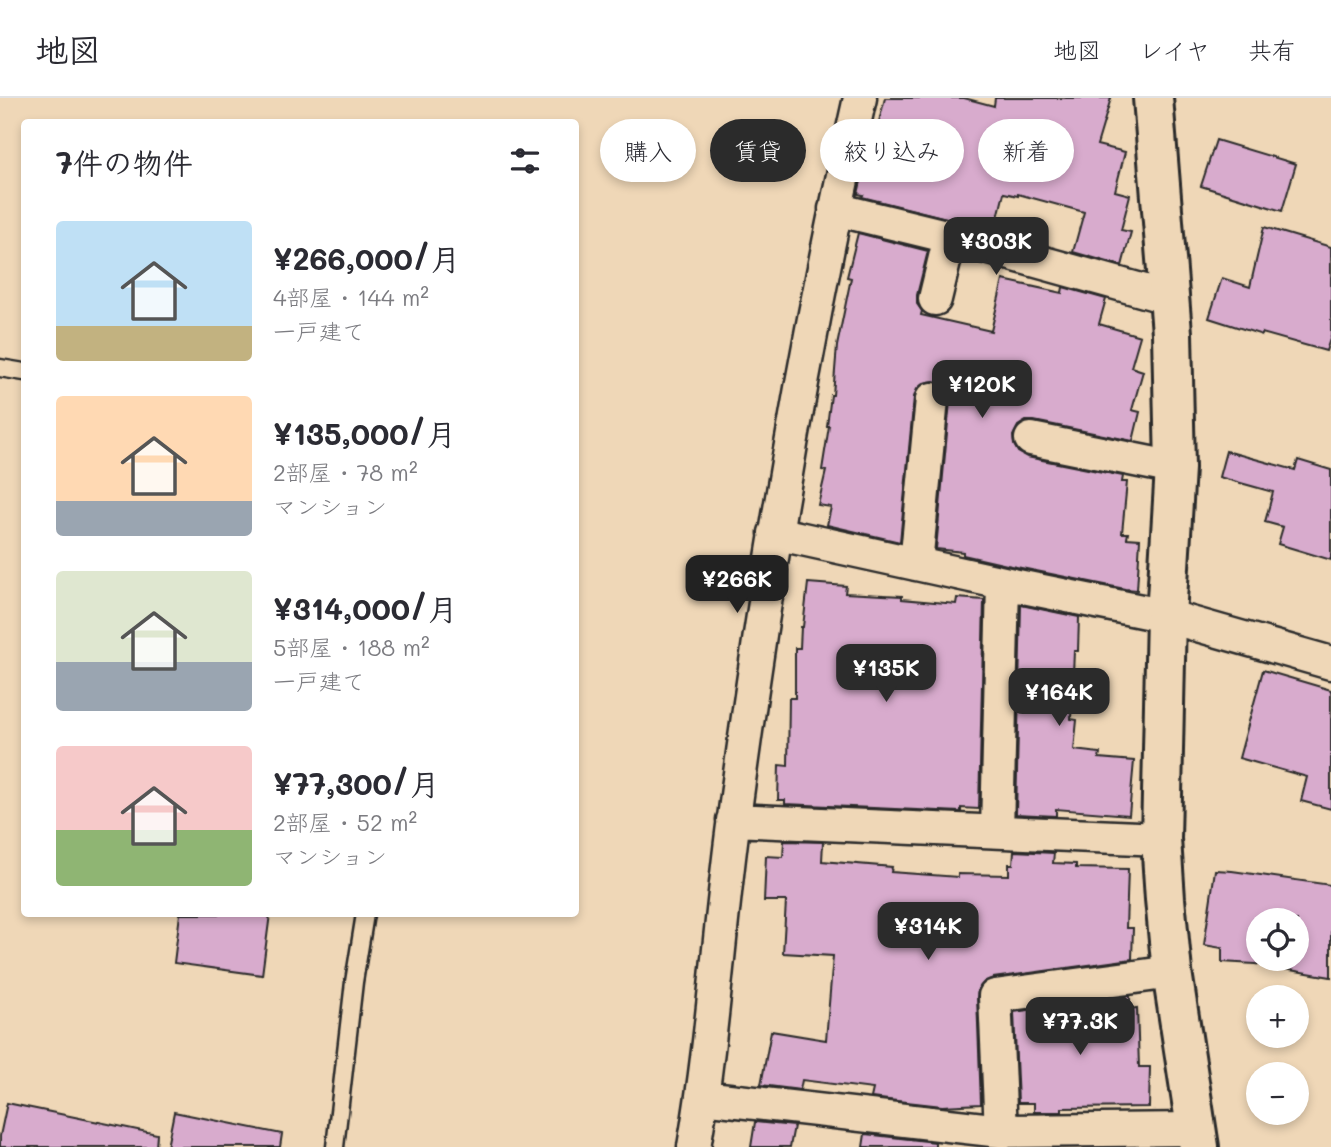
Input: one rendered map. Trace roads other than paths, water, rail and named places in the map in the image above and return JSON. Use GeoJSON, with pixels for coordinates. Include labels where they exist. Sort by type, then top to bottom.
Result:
{"type":"FeatureCollection","features":[{"type":"Feature","properties":{"kind":"street"},"geometry":{"type":"LineString","coordinates":[[694,1147],[733,820],[775,533],[835,209],[860,98]]}},
{"type":"Feature","properties":{"kind":"street"},"geometry":{"type":"LineString","coordinates":[[702,1097],[1001,1131],[1197,1138],[1172,972],[1161,839],[1166,616],[1175,468],[1170,298],[1153,98]]}},
{"type":"Feature","properties":{"kind":"street"},"geometry":{"type":"LineString","coordinates":[[835,209],[950,237],[1170,298]]}},
{"type":"Feature","properties":{"kind":"street"},"geometry":{"type":"LineString","coordinates":[[935,299],[950,237]]}},
{"type":"Feature","properties":{"kind":"street"},"geometry":{"type":"LineString","coordinates":[[916,564],[932,399]]}},
{"type":"Feature","properties":{"kind":"street"},"geometry":{"type":"LineString","coordinates":[[1031,439],[1175,468]]}},
{"type":"Feature","properties":{"kind":"street"},"geometry":{"type":"LineString","coordinates":[[775,533],[1166,616],[1331,663]]}},
{"type":"Feature","properties":{"kind":"street"},"geometry":{"type":"LineString","coordinates":[[997,831],[1003,583]]}},
{"type":"Feature","properties":{"kind":"street"},"geometry":{"type":"LineString","coordinates":[[733,820],[1161,839]]}},
{"type":"Feature","properties":{"kind":"street"},"geometry":{"type":"LineString","coordinates":[[1001,1131],[995,996],[1172,972]]}},
{"type":"Feature","properties":{"kind":"lane"},"geometry":{"type":"LineString","coordinates":[[0,368],[21,372]]}},
{"type":"Feature","properties":{"kind":"lane"},"geometry":{"type":"LineString","coordinates":[[335,1147],[354,982],[365,917]]}}]}
